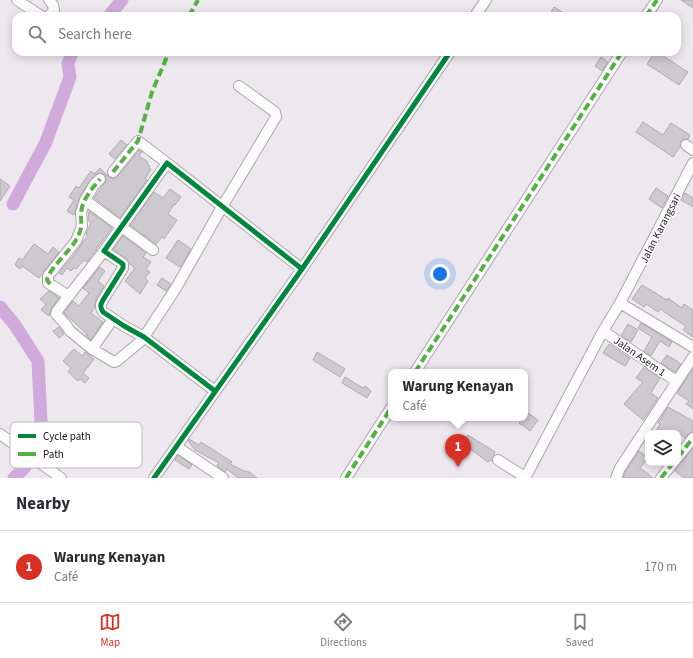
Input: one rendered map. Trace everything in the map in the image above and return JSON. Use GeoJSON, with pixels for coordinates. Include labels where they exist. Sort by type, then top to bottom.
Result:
{"type":"FeatureCollection","features":[{"type":"Feature","properties":{"kind":"street"},"geometry":{"type":"LineString","coordinates":[[17,0],[35,12]]}},
{"type":"Feature","properties":{"kind":"street"},"geometry":{"type":"LineString","coordinates":[[49,0],[53,5],[54,10],[52,12]]}},
{"type":"Feature","properties":{"kind":"street"},"geometry":{"type":"LineString","coordinates":[[478,12],[486,0]]}},
{"type":"Feature","properties":{"kind":"street"},"geometry":{"type":"LineString","coordinates":[[649,12],[657,0]]}},
{"type":"Feature","properties":{"kind":"street"},"geometry":{"type":"LineString","coordinates":[[154,478],[302,268],[447,56]]}},
{"type":"Feature","properties":{"kind":"street"},"geometry":{"type":"LineString","coordinates":[[417,369],[619,56]]}},
{"type":"Feature","properties":{"kind":"street"},"geometry":{"type":"LineString","coordinates":[[167,163],[122,228],[57,311],[56,316],[70,331],[92,349],[114,362],[144,337],[176,288],[222,206],[276,116],[275,112],[239,86]]}},
{"type":"Feature","properties":{"kind":"street"},"geometry":{"type":"LineString","coordinates":[[114,172],[138,141],[302,268]]}},
{"type":"Feature","properties":{"kind":"street","name":"Jalan Karangsari"},"geometry":{"type":"LineString","coordinates":[[525,478],[603,331],[620,303],[693,163]]}},
{"type":"Feature","properties":{"kind":"street"},"geometry":{"type":"LineString","coordinates":[[69,296],[50,284],[47,280],[48,274],[76,241],[82,226],[81,213],[85,200],[94,185],[100,179]]}},
{"type":"Feature","properties":{"kind":"street"},"geometry":{"type":"LineString","coordinates":[[85,200],[152,250]]}},
{"type":"Feature","properties":{"kind":"street"},"geometry":{"type":"LineString","coordinates":[[104,251],[123,266],[123,269],[100,304],[103,312],[144,337],[215,391]]}},
{"type":"Feature","properties":{"kind":"street"},"geometry":{"type":"LineString","coordinates":[[620,303],[693,347]]}},
{"type":"Feature","properties":{"kind":"street"},"geometry":{"type":"LineString","coordinates":[[92,349],[113,319]]}},
{"type":"Feature","properties":{"kind":"street","name":"Jalan Asem 1"},"geometry":{"type":"LineString","coordinates":[[603,331],[676,381]]}},
{"type":"Feature","properties":{"kind":"street"},"geometry":{"type":"LineString","coordinates":[[616,478],[620,468],[693,357]]}},
{"type":"Feature","properties":{"kind":"street"},"geometry":{"type":"LineString","coordinates":[[346,478],[388,413]]}},
{"type":"Feature","properties":{"kind":"street"},"geometry":{"type":"LineString","coordinates":[[0,434],[10,441]]}},
{"type":"Feature","properties":{"kind":"street"},"geometry":{"type":"LineString","coordinates":[[681,453],[693,438]]}},
{"type":"Feature","properties":{"kind":"street"},"geometry":{"type":"LineString","coordinates":[[177,447],[223,478]]}},
{"type":"Feature","properties":{"kind":"street"},"geometry":{"type":"LineString","coordinates":[[498,460],[525,478]]}},
{"type":"Feature","properties":{"kind":"street"},"geometry":{"type":"LineString","coordinates":[[661,478],[671,466]]}},
{"type":"Feature","properties":{"kind":"street"},"geometry":{"type":"LineString","coordinates":[[47,468],[61,478]]}},
{"type":"Feature","properties":{"kind":"building"},"geometry":{"type":"Polygon","coordinates":[[[681,0],[693,0],[693,8],[681,0]]]}},
{"type":"Feature","properties":{"kind":"building"},"geometry":{"type":"Polygon","coordinates":[[[554,7],[562,12],[551,12],[554,7]]]}},
{"type":"Feature","properties":{"kind":"building"},"geometry":{"type":"Polygon","coordinates":[[[652,56],[663,56],[688,72],[679,85],[647,64],[652,56]]]}},
{"type":"Feature","properties":{"kind":"building"},"geometry":{"type":"Polygon","coordinates":[[[601,57],[608,62],[602,71],[595,66],[601,57]]]}},
{"type":"Feature","properties":{"kind":"building"},"geometry":{"type":"Polygon","coordinates":[[[643,122],[663,135],[671,123],[690,135],[688,139],[681,141],[680,147],[673,157],[636,132],[643,122]]]}},
{"type":"Feature","properties":{"kind":"building"},"geometry":{"type":"Polygon","coordinates":[[[121,140],[127,145],[115,159],[109,154],[121,140]]]}},
{"type":"Feature","properties":{"kind":"building"},"geometry":{"type":"Polygon","coordinates":[[[139,150],[142,152],[139,156],[148,162],[147,164],[151,169],[145,179],[147,180],[120,218],[94,198],[106,181],[105,175],[101,173],[96,174],[89,182],[79,198],[74,215],[67,211],[74,200],[69,197],[76,186],[79,188],[91,171],[94,174],[100,168],[109,177],[114,179],[139,150]]]}},
{"type":"Feature","properties":{"kind":"building"},"geometry":{"type":"Polygon","coordinates":[[[0,179],[10,186],[0,201],[0,179]]]}},
{"type":"Feature","properties":{"kind":"building"},"geometry":{"type":"Polygon","coordinates":[[[656,188],[668,196],[662,208],[649,199],[656,188]]]}},
{"type":"Feature","properties":{"kind":"building"},"geometry":{"type":"Polygon","coordinates":[[[170,189],[181,197],[175,205],[174,204],[168,214],[177,220],[164,239],[162,237],[156,244],[130,225],[154,192],[163,198],[170,189]]]}},
{"type":"Feature","properties":{"kind":"building"},"geometry":{"type":"Polygon","coordinates":[[[685,193],[693,198],[693,207],[681,200],[685,193]]]}},
{"type":"Feature","properties":{"kind":"building"},"geometry":{"type":"Polygon","coordinates":[[[89,211],[112,228],[87,262],[84,260],[76,269],[74,268],[71,271],[67,268],[62,275],[59,273],[88,235],[86,234],[91,223],[88,220],[89,211]]]}},
{"type":"Feature","properties":{"kind":"building"},"geometry":{"type":"Polygon","coordinates":[[[123,236],[146,253],[143,257],[151,262],[146,269],[150,272],[145,278],[148,281],[140,294],[125,281],[135,268],[127,259],[113,249],[123,236]]]}},
{"type":"Feature","properties":{"kind":"building"},"geometry":{"type":"Polygon","coordinates":[[[178,240],[191,249],[180,267],[166,258],[178,240]]]}},
{"type":"Feature","properties":{"kind":"building"},"geometry":{"type":"Polygon","coordinates":[[[34,244],[48,254],[53,247],[59,252],[39,278],[22,266],[20,269],[15,265],[19,258],[22,260],[34,244]]]}},
{"type":"Feature","properties":{"kind":"building"},"geometry":{"type":"Polygon","coordinates":[[[100,267],[105,271],[98,281],[104,286],[96,299],[91,313],[103,322],[91,340],[86,335],[87,334],[64,313],[73,301],[79,306],[89,293],[83,288],[100,267]]]}},
{"type":"Feature","properties":{"kind":"building"},"geometry":{"type":"Polygon","coordinates":[[[162,278],[171,284],[166,291],[157,285],[162,278]]]}},
{"type":"Feature","properties":{"kind":"building"},"geometry":{"type":"Polygon","coordinates":[[[642,285],[667,300],[668,298],[682,308],[684,304],[693,310],[693,337],[683,330],[686,326],[660,309],[658,312],[646,304],[644,307],[632,299],[642,285]]]}},
{"type":"Feature","properties":{"kind":"building"},"geometry":{"type":"Polygon","coordinates":[[[49,291],[59,298],[52,307],[49,316],[41,310],[46,304],[40,299],[49,291]]]}},
{"type":"Feature","properties":{"kind":"building"},"geometry":{"type":"Polygon","coordinates":[[[641,323],[672,342],[669,347],[660,341],[651,356],[644,351],[652,337],[638,328],[641,323]]]}},
{"type":"Feature","properties":{"kind":"building"},"geometry":{"type":"Polygon","coordinates":[[[628,324],[638,330],[631,342],[621,336],[628,324]]]}},
{"type":"Feature","properties":{"kind":"building"},"geometry":{"type":"Polygon","coordinates":[[[59,327],[64,334],[59,338],[53,331],[59,327]]]}},
{"type":"Feature","properties":{"kind":"building"},"geometry":{"type":"Polygon","coordinates":[[[609,344],[630,358],[625,366],[603,353],[609,344]]]}},
{"type":"Feature","properties":{"kind":"building"},"geometry":{"type":"Polygon","coordinates":[[[74,349],[82,356],[85,352],[94,359],[83,373],[89,378],[85,383],[80,379],[78,381],[68,372],[71,368],[63,361],[74,349]]]}},
{"type":"Feature","properties":{"kind":"building"},"geometry":{"type":"Polygon","coordinates":[[[317,352],[345,369],[340,377],[313,360],[317,352]]]}},
{"type":"Feature","properties":{"kind":"building"},"geometry":{"type":"Polygon","coordinates":[[[667,355],[681,364],[675,372],[661,363],[667,355]]]}},
{"type":"Feature","properties":{"kind":"building"},"geometry":{"type":"Polygon","coordinates":[[[644,367],[660,378],[651,393],[658,398],[643,420],[624,404],[643,382],[636,378],[644,367]]]}},
{"type":"Feature","properties":{"kind":"building"},"geometry":{"type":"Polygon","coordinates":[[[693,369],[693,409],[686,404],[689,401],[677,393],[693,369]]]}},
{"type":"Feature","properties":{"kind":"building"},"geometry":{"type":"Polygon","coordinates":[[[345,377],[363,388],[365,386],[371,391],[367,398],[342,383],[345,377]]]}},
{"type":"Feature","properties":{"kind":"building"},"geometry":{"type":"Polygon","coordinates":[[[668,407],[693,421],[693,432],[688,434],[685,438],[681,435],[681,430],[657,430],[660,424],[658,423],[668,407]]]}},
{"type":"Feature","properties":{"kind":"building"},"geometry":{"type":"Polygon","coordinates":[[[528,413],[538,420],[530,431],[519,423],[521,421],[528,421],[528,413]]]}},
{"type":"Feature","properties":{"kind":"building"},"geometry":{"type":"Polygon","coordinates":[[[468,435],[495,452],[492,461],[490,460],[488,462],[462,443],[468,435]]]}},
{"type":"Feature","properties":{"kind":"building"},"geometry":{"type":"Polygon","coordinates":[[[189,439],[199,445],[201,442],[232,462],[230,464],[249,472],[257,478],[238,478],[227,469],[225,472],[217,466],[219,463],[195,450],[188,441],[189,439]]]}},
{"type":"Feature","properties":{"kind":"building"},"geometry":{"type":"Polygon","coordinates":[[[693,448],[693,478],[684,478],[675,471],[678,466],[681,466],[681,462],[693,448]]]}},
{"type":"Feature","properties":{"kind":"building"},"geometry":{"type":"Polygon","coordinates":[[[639,451],[645,456],[645,462],[640,468],[653,478],[623,478],[639,451]]]}},
{"type":"Feature","properties":{"kind":"building"},"geometry":{"type":"Polygon","coordinates":[[[178,455],[192,465],[189,469],[175,460],[178,455]]]}},
{"type":"Feature","properties":{"kind":"waterway"},"geometry":{"type":"LineString","coordinates":[[112,12],[122,0]]}},
{"type":"Feature","properties":{"kind":"waterway"},"geometry":{"type":"LineString","coordinates":[[13,204],[46,142],[70,77],[68,64],[71,56]]}},
{"type":"Feature","properties":{"kind":"waterway"},"geometry":{"type":"LineString","coordinates":[[0,307],[15,325],[38,361],[41,422]]}},
{"type":"Feature","properties":{"kind":"waterway"},"geometry":{"type":"LineString","coordinates":[[14,478],[24,468]]}},
{"type":"Feature","properties":{"kind":"marked path"},"geometry":{"type":"LineString","coordinates":[[191,12],[198,0]]}},
{"type":"Feature","properties":{"kind":"marked path"},"geometry":{"type":"LineString","coordinates":[[649,12],[657,0]]}},
{"type":"Feature","properties":{"kind":"marked path"},"geometry":{"type":"LineString","coordinates":[[113,172],[138,141],[152,92],[167,56]]}},
{"type":"Feature","properties":{"kind":"marked path"},"geometry":{"type":"LineString","coordinates":[[417,369],[619,56]]}},
{"type":"Feature","properties":{"kind":"marked path"},"geometry":{"type":"LineString","coordinates":[[50,284],[47,280],[48,276],[79,235],[83,203],[100,179]]}},
{"type":"Feature","properties":{"kind":"marked path"},"geometry":{"type":"LineString","coordinates":[[346,478],[388,413]]}},
{"type":"Feature","properties":{"kind":"marked path"},"geometry":{"type":"LineString","coordinates":[[681,453],[693,438]]}},
{"type":"Feature","properties":{"kind":"marked path"},"geometry":{"type":"LineString","coordinates":[[661,478],[671,466]]}},
{"type":"Feature","properties":{"kind":"cycle path"},"geometry":{"type":"LineString","coordinates":[[154,478],[302,269],[447,56]]}},
{"type":"Feature","properties":{"kind":"cycle path"},"geometry":{"type":"LineString","coordinates":[[215,391],[144,337],[103,312],[101,303],[123,268],[123,264],[104,251],[167,163],[302,269]]}},
{"type":"Feature","properties":{"kind":"place","name":"Warung Kenayan"},"geometry":{"type":"Point","coordinates":[458,467]}}]}
